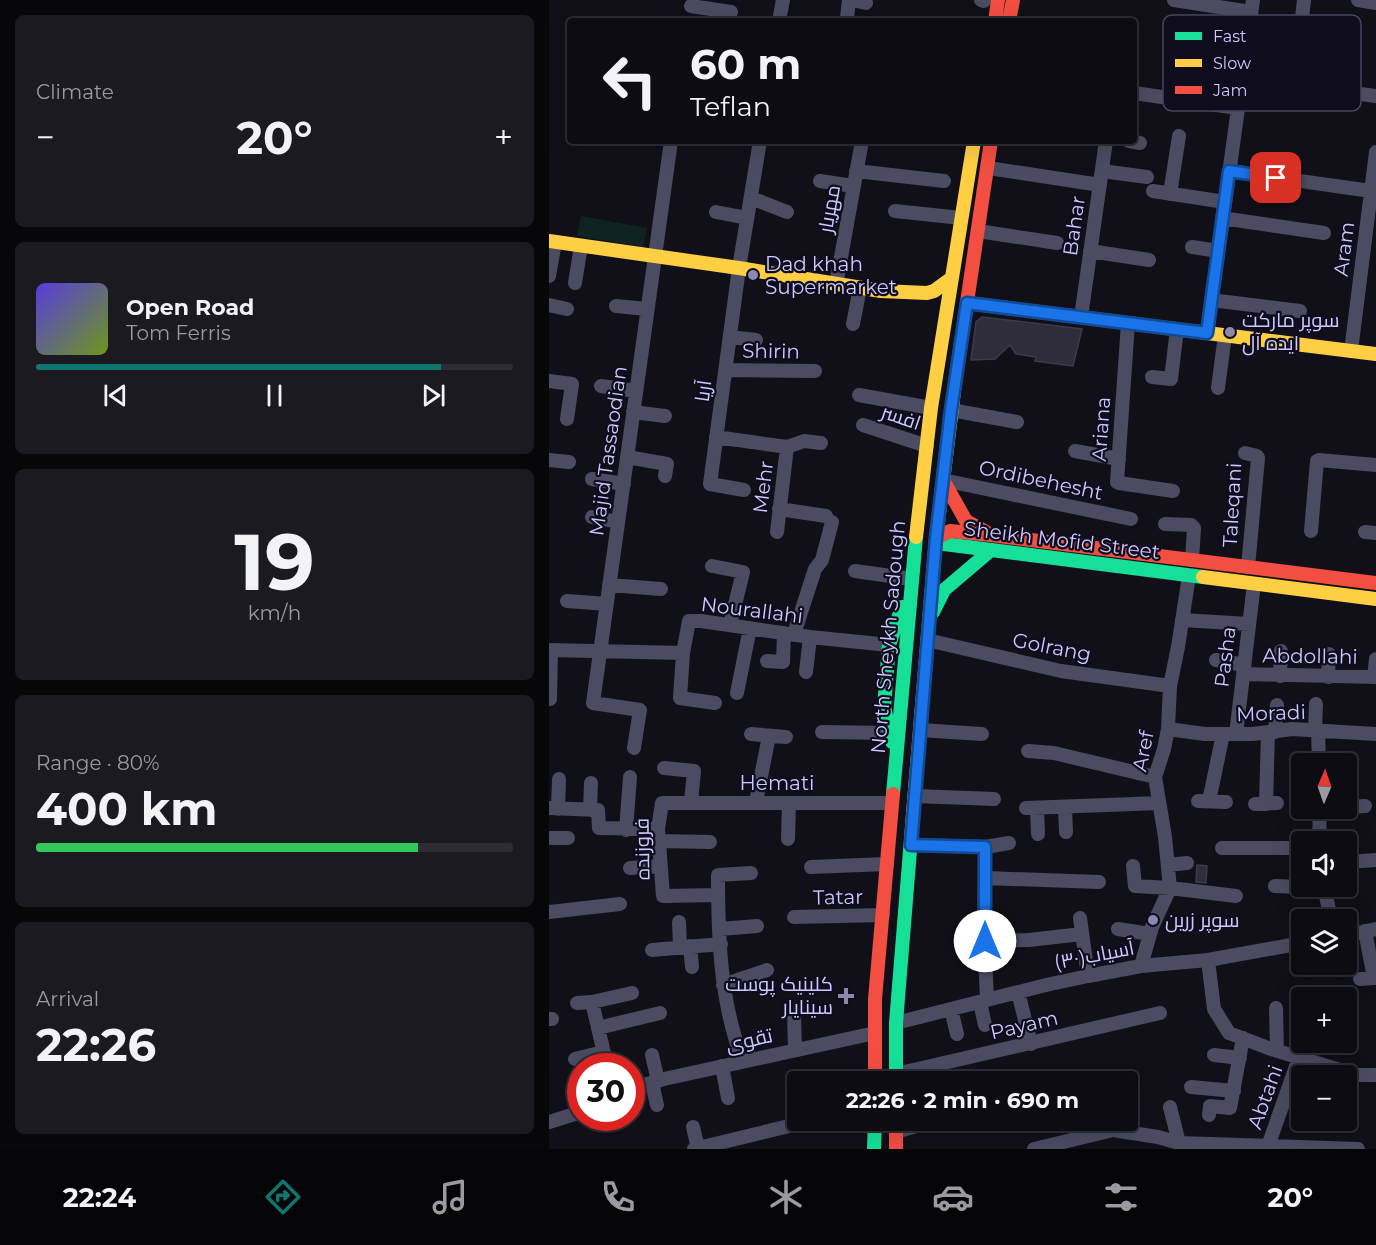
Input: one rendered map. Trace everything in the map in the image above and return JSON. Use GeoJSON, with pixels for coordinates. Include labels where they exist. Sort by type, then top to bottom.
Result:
{"type":"FeatureCollection","features":[{"type":"Feature","properties":{"kind":"main road"},"geometry":{"type":"LineString","coordinates":[[982,18],[983,0]]}},
{"type":"Feature","properties":{"kind":"main road"},"geometry":{"type":"LineString","coordinates":[[995,18],[998,0]]}},
{"type":"Feature","properties":{"kind":"main road"},"geometry":{"type":"LineString","coordinates":[[1010,18],[1013,0]]}},
{"type":"Feature","properties":{"kind":"main road"},"geometry":{"type":"LineString","coordinates":[[1019,18],[1022,0]]}},
{"type":"Feature","properties":{"kind":"main road","name":"North Sheykh Sadough"},"geometry":{"type":"LineString","coordinates":[[964,200],[960,181],[965,144]]}},
{"type":"Feature","properties":{"kind":"main road","name":"North Sheykh Sadough"},"geometry":{"type":"LineString","coordinates":[[875,1071],[875,999],[916,536],[931,408],[974,144]]}},
{"type":"Feature","properties":{"kind":"main road","name":"North Sheykh Sadough"},"geometry":{"type":"LineString","coordinates":[[990,171],[991,144]]}},
{"type":"Feature","properties":{"kind":"main road","name":"North Sheykh Sadough"},"geometry":{"type":"LineString","coordinates":[[896,1071],[896,1023],[936,538],[951,410],[983,199],[999,144]]}},
{"type":"Feature","properties":{"kind":"main road"},"geometry":{"type":"LineString","coordinates":[[552,242],[739,268],[881,291],[927,294],[952,278]]}},
{"type":"Feature","properties":{"kind":"main road"},"geometry":{"type":"LineString","coordinates":[[881,291],[887,298],[929,306],[944,322]]}},
{"type":"Feature","properties":{"kind":"main road"},"geometry":{"type":"LineString","coordinates":[[967,303],[1376,354]]}},
{"type":"Feature","properties":{"kind":"main road"},"geometry":{"type":"LineString","coordinates":[[943,480],[966,521],[991,535]]}},
{"type":"Feature","properties":{"kind":"main road","name":"Sheikh Mofid Street"},"geometry":{"type":"LineString","coordinates":[[1376,583],[991,535],[950,531],[936,538],[944,544],[1376,599]]}},
{"type":"Feature","properties":{"kind":"main road"},"geometry":{"type":"LineString","coordinates":[[916,536],[936,538]]}},
{"type":"Feature","properties":{"kind":"main road"},"geometry":{"type":"LineString","coordinates":[[929,620],[944,590],[991,550]]}},
{"type":"Feature","properties":{"kind":"main road"},"geometry":{"type":"LineString","coordinates":[[896,763],[884,707],[889,645],[912,579]]}},
{"type":"Feature","properties":{"kind":"main road"},"geometry":{"type":"LineString","coordinates":[[889,839],[894,835],[902,834],[911,843]]}},
{"type":"Feature","properties":{"kind":"main road"},"geometry":{"type":"LineString","coordinates":[[875,1131],[875,1149]]}},
{"type":"Feature","properties":{"kind":"main road"},"geometry":{"type":"LineString","coordinates":[[896,1131],[896,1149]]}},
{"type":"Feature","properties":{"kind":"street"},"geometry":{"type":"LineString","coordinates":[[780,18],[783,0]]}},
{"type":"Feature","properties":{"kind":"street"},"geometry":{"type":"LineString","coordinates":[[847,18],[850,0],[866,3]]}},
{"type":"Feature","properties":{"kind":"street"},"geometry":{"type":"LineString","coordinates":[[1174,0],[1252,6]]}},
{"type":"Feature","properties":{"kind":"street"},"geometry":{"type":"LineString","coordinates":[[1302,15],[1304,0]]}},
{"type":"Feature","properties":{"kind":"street"},"geometry":{"type":"LineString","coordinates":[[1358,0],[1376,3]]}},
{"type":"Feature","properties":{"kind":"street"},"geometry":{"type":"LineString","coordinates":[[689,18],[691,3],[731,12]]}},
{"type":"Feature","properties":{"kind":"street"},"geometry":{"type":"LineString","coordinates":[[1137,93],[1163,97]]}},
{"type":"Feature","properties":{"kind":"street"},"geometry":{"type":"LineString","coordinates":[[1361,94],[1376,96]]}},
{"type":"Feature","properties":{"kind":"street"},"geometry":{"type":"LineString","coordinates":[[1207,333],[1238,111]]}},
{"type":"Feature","properties":{"kind":"street"},"geometry":{"type":"LineString","coordinates":[[1170,194],[1179,136]]}},
{"type":"Feature","properties":{"kind":"street","name":"Majid Tassaodian"},"geometry":{"type":"LineString","coordinates":[[634,748],[641,710],[593,703],[671,144]]}},
{"type":"Feature","properties":{"kind":"street","name":"آریا"},"geometry":{"type":"LineString","coordinates":[[744,490],[710,484],[739,268],[759,144]]}},
{"type":"Feature","properties":{"kind":"street","name":"مهریار"},"geometry":{"type":"LineString","coordinates":[[836,285],[861,144]]}},
{"type":"Feature","properties":{"kind":"street","name":"Bahar"},"geometry":{"type":"LineString","coordinates":[[1081,317],[1106,144]]}},
{"type":"Feature","properties":{"kind":"street","name":"Aram"},"geometry":{"type":"LineString","coordinates":[[1351,351],[1371,231],[1371,191],[1376,152]]}},
{"type":"Feature","properties":{"kind":"street"},"geometry":{"type":"LineString","coordinates":[[856,171],[944,181]]}},
{"type":"Feature","properties":{"kind":"street"},"geometry":{"type":"LineString","coordinates":[[990,171],[1101,178],[1147,177]]}},
{"type":"Feature","properties":{"kind":"street"},"geometry":{"type":"LineString","coordinates":[[1229,171],[1371,191]]}},
{"type":"Feature","properties":{"kind":"street"},"geometry":{"type":"LineString","coordinates":[[820,181],[853,186]]}},
{"type":"Feature","properties":{"kind":"street"},"geometry":{"type":"LineString","coordinates":[[1153,191],[1225,202]]}},
{"type":"Feature","properties":{"kind":"street"},"geometry":{"type":"LineString","coordinates":[[750,198],[787,212]]}},
{"type":"Feature","properties":{"kind":"street"},"geometry":{"type":"LineString","coordinates":[[895,211],[961,218]]}},
{"type":"Feature","properties":{"kind":"street"},"geometry":{"type":"LineString","coordinates":[[716,212],[747,219]]}},
{"type":"Feature","properties":{"kind":"street"},"geometry":{"type":"LineString","coordinates":[[1222,218],[1324,233]]}},
{"type":"Feature","properties":{"kind":"street"},"geometry":{"type":"LineString","coordinates":[[978,231],[1057,243]]}},
{"type":"Feature","properties":{"kind":"street"},"geometry":{"type":"LineString","coordinates":[[549,276],[552,242]]}},
{"type":"Feature","properties":{"kind":"street"},"geometry":{"type":"LineString","coordinates":[[575,283],[581,246]]}},
{"type":"Feature","properties":{"kind":"street"},"geometry":{"type":"LineString","coordinates":[[1192,247],[1218,251]]}},
{"type":"Feature","properties":{"kind":"street"},"geometry":{"type":"LineString","coordinates":[[1090,251],[1149,260]]}},
{"type":"Feature","properties":{"kind":"street"},"geometry":{"type":"LineString","coordinates":[[853,324],[860,288]]}},
{"type":"Feature","properties":{"kind":"street"},"geometry":{"type":"LineString","coordinates":[[1211,300],[1299,311]]}},
{"type":"Feature","properties":{"kind":"street"},"geometry":{"type":"LineString","coordinates":[[549,305],[567,309]]}},
{"type":"Feature","properties":{"kind":"street"},"geometry":{"type":"LineString","coordinates":[[616,306],[647,309]]}},
{"type":"Feature","properties":{"kind":"street","name":"Ariana"},"geometry":{"type":"LineString","coordinates":[[1128,323],[1117,479],[1119,483],[1173,491]]}},
{"type":"Feature","properties":{"kind":"street"},"geometry":{"type":"LineString","coordinates":[[1152,377],[1171,379],[1177,329]]}},
{"type":"Feature","properties":{"kind":"street"},"geometry":{"type":"LineString","coordinates":[[1218,388],[1225,335]]}},
{"type":"Feature","properties":{"kind":"street"},"geometry":{"type":"LineString","coordinates":[[730,337],[756,340]]}},
{"type":"Feature","properties":{"kind":"street","name":"Shirin"},"geometry":{"type":"LineString","coordinates":[[726,370],[815,371]]}},
{"type":"Feature","properties":{"kind":"street"},"geometry":{"type":"LineString","coordinates":[[549,381],[572,384],[567,419]]}},
{"type":"Feature","properties":{"kind":"street"},"geometry":{"type":"LineString","coordinates":[[601,386],[636,391]]}},
{"type":"Feature","properties":{"kind":"street"},"geometry":{"type":"LineString","coordinates":[[859,395],[931,408]]}},
{"type":"Feature","properties":{"kind":"street"},"geometry":{"type":"LineString","coordinates":[[951,410],[1017,423]]}},
{"type":"Feature","properties":{"kind":"street"},"geometry":{"type":"LineString","coordinates":[[633,412],[665,416]]}},
{"type":"Feature","properties":{"kind":"street","name":"افسر"},"geometry":{"type":"LineString","coordinates":[[863,425],[927,446]]}},
{"type":"Feature","properties":{"kind":"street","name":"Mehr"},"geometry":{"type":"LineString","coordinates":[[716,437],[787,447],[804,441],[821,443]]}},
{"type":"Feature","properties":{"kind":"street","name":"Mehr"},"geometry":{"type":"LineString","coordinates":[[777,532],[787,447]]}},
{"type":"Feature","properties":{"kind":"street"},"geometry":{"type":"LineString","coordinates":[[1075,451],[1119,459]]}},
{"type":"Feature","properties":{"kind":"street","name":"Taleqani"},"geometry":{"type":"LineString","coordinates":[[1245,453],[1258,458],[1248,567]]}},
{"type":"Feature","properties":{"kind":"street"},"geometry":{"type":"LineString","coordinates":[[627,457],[667,464],[665,476]]}},
{"type":"Feature","properties":{"kind":"street"},"geometry":{"type":"LineString","coordinates":[[549,460],[569,462]]}},
{"type":"Feature","properties":{"kind":"street"},"geometry":{"type":"LineString","coordinates":[[1311,531],[1317,461],[1376,465]]}},
{"type":"Feature","properties":{"kind":"street"},"geometry":{"type":"LineString","coordinates":[[592,479],[624,484]]}},
{"type":"Feature","properties":{"kind":"street","name":"Ordibehesht"},"geometry":{"type":"LineString","coordinates":[[943,480],[1131,519]]}},
{"type":"Feature","properties":{"kind":"street"},"geometry":{"type":"LineString","coordinates":[[767,661],[783,663],[789,634],[815,570],[822,560],[829,519],[779,509]]}},
{"type":"Feature","properties":{"kind":"street"},"geometry":{"type":"LineString","coordinates":[[592,517],[618,522]]}},
{"type":"Feature","properties":{"kind":"street"},"geometry":{"type":"LineString","coordinates":[[1165,524],[1193,526],[1192,560]]}},
{"type":"Feature","properties":{"kind":"street"},"geometry":{"type":"LineString","coordinates":[[712,567],[744,572],[730,625]]}},
{"type":"Feature","properties":{"kind":"street"},"geometry":{"type":"LineString","coordinates":[[855,571],[912,579]]}},
{"type":"Feature","properties":{"kind":"street","name":"Aref"},"geometry":{"type":"LineString","coordinates":[[1141,966],[1150,934],[1170,888],[1155,777],[1168,729],[1170,686],[1189,576]]}},
{"type":"Feature","properties":{"kind":"street","name":"Pasha"},"geometry":{"type":"LineString","coordinates":[[1226,801],[1204,801],[1229,734],[1243,669],[1254,584]]}},
{"type":"Feature","properties":{"kind":"street"},"geometry":{"type":"LineString","coordinates":[[609,585],[661,589]]}},
{"type":"Feature","properties":{"kind":"street"},"geometry":{"type":"LineString","coordinates":[[567,601],[607,604]]}},
{"type":"Feature","properties":{"kind":"street"},"geometry":{"type":"LineString","coordinates":[[1182,620],[1249,624]]}},
{"type":"Feature","properties":{"kind":"street","name":"Nourallahi"},"geometry":{"type":"LineString","coordinates":[[683,653],[689,621],[889,645]]}},
{"type":"Feature","properties":{"kind":"street"},"geometry":{"type":"LineString","coordinates":[[737,693],[750,628]]}},
{"type":"Feature","properties":{"kind":"street"},"geometry":{"type":"LineString","coordinates":[[806,672],[810,637]]}},
{"type":"Feature","properties":{"kind":"street","name":"Golrang"},"geometry":{"type":"LineString","coordinates":[[927,640],[1061,671],[1170,686]]}},
{"type":"Feature","properties":{"kind":"street"},"geometry":{"type":"LineString","coordinates":[[550,699],[550,650],[600,650],[683,653],[680,698],[715,703]]}},
{"type":"Feature","properties":{"kind":"street"},"geometry":{"type":"LineString","coordinates":[[1280,676],[1281,651]]}},
{"type":"Feature","properties":{"kind":"street"},"geometry":{"type":"LineString","coordinates":[[1328,677],[1329,654]]}},
{"type":"Feature","properties":{"kind":"street"},"geometry":{"type":"LineString","coordinates":[[1375,677],[1376,659]]}},
{"type":"Feature","properties":{"kind":"street","name":"Abdollahi"},"geometry":{"type":"LineString","coordinates":[[1216,660],[1243,669],[1280,676],[1375,677]]}},
{"type":"Feature","properties":{"kind":"street"},"geometry":{"type":"LineString","coordinates":[[1316,704],[1318,753]]}},
{"type":"Feature","properties":{"kind":"street"},"geometry":{"type":"LineString","coordinates":[[1266,804],[1271,732],[1277,705]]}},
{"type":"Feature","properties":{"kind":"street"},"geometry":{"type":"LineString","coordinates":[[920,729],[982,734]]}},
{"type":"Feature","properties":{"kind":"street","name":"Moradi"},"geometry":{"type":"LineString","coordinates":[[1168,729],[1205,734],[1292,729],[1376,734]]}},
{"type":"Feature","properties":{"kind":"street"},"geometry":{"type":"LineString","coordinates":[[822,732],[889,733]]}},
{"type":"Feature","properties":{"kind":"street"},"geometry":{"type":"LineString","coordinates":[[751,734],[786,737]]}},
{"type":"Feature","properties":{"kind":"street"},"geometry":{"type":"LineString","coordinates":[[756,802],[769,736]]}},
{"type":"Feature","properties":{"kind":"street"},"geometry":{"type":"LineString","coordinates":[[1028,752],[1054,753],[1155,777]]}},
{"type":"Feature","properties":{"kind":"street"},"geometry":{"type":"LineString","coordinates":[[664,768],[694,771],[691,802]]}},
{"type":"Feature","properties":{"kind":"street"},"geometry":{"type":"LineString","coordinates":[[627,830],[630,777]]}},
{"type":"Feature","properties":{"kind":"street"},"geometry":{"type":"LineString","coordinates":[[559,779],[553,808],[598,810],[599,828],[710,842]]}},
{"type":"Feature","properties":{"kind":"street"},"geometry":{"type":"LineString","coordinates":[[590,810],[591,783]]}},
{"type":"Feature","properties":{"kind":"street"},"geometry":{"type":"LineString","coordinates":[[915,796],[994,799]]}},
{"type":"Feature","properties":{"kind":"street","name":"Hemati"},"geometry":{"type":"LineString","coordinates":[[662,803],[892,803]]}},
{"type":"Feature","properties":{"kind":"street","name":"فروزنده"},"geometry":{"type":"LineString","coordinates":[[662,803],[658,835],[663,896],[718,895]]}},
{"type":"Feature","properties":{"kind":"street"},"geometry":{"type":"LineString","coordinates":[[788,839],[789,803]]}},
{"type":"Feature","properties":{"kind":"street"},"geometry":{"type":"LineString","coordinates":[[1038,834],[1031,808],[1159,803]]}},
{"type":"Feature","properties":{"kind":"street"},"geometry":{"type":"LineString","coordinates":[[1357,806],[1365,806]]}},
{"type":"Feature","properties":{"kind":"street"},"geometry":{"type":"LineString","coordinates":[[1065,807],[1066,832]]}},
{"type":"Feature","properties":{"kind":"street"},"geometry":{"type":"LineString","coordinates":[[549,838],[568,838]]}},
{"type":"Feature","properties":{"kind":"street"},"geometry":{"type":"LineString","coordinates":[[911,843],[985,847],[1009,843]]}},
{"type":"Feature","properties":{"kind":"street"},"geometry":{"type":"LineString","coordinates":[[985,847],[985,1026]]}},
{"type":"Feature","properties":{"kind":"street"},"geometry":{"type":"LineString","coordinates":[[1222,848],[1291,848]]}},
{"type":"Feature","properties":{"kind":"street"},"geometry":{"type":"LineString","coordinates":[[1357,861],[1376,860]]}},
{"type":"Feature","properties":{"kind":"street"},"geometry":{"type":"LineString","coordinates":[[1168,865],[1187,863]]}},
{"type":"Feature","properties":{"kind":"street"},"geometry":{"type":"LineString","coordinates":[[811,867],[887,864]]}},
{"type":"Feature","properties":{"kind":"street"},"geometry":{"type":"LineString","coordinates":[[630,868],[660,866]]}},
{"type":"Feature","properties":{"kind":"street"},"geometry":{"type":"LineString","coordinates":[[1133,866],[1135,886],[1236,896]]}},
{"type":"Feature","properties":{"kind":"street"},"geometry":{"type":"LineString","coordinates":[[743,1061],[734,1038],[723,985],[718,875],[751,873]]}},
{"type":"Feature","properties":{"kind":"street"},"geometry":{"type":"LineString","coordinates":[[985,878],[1099,882]]}},
{"type":"Feature","properties":{"kind":"street"},"geometry":{"type":"LineString","coordinates":[[1275,886],[1291,886]]}},
{"type":"Feature","properties":{"kind":"street"},"geometry":{"type":"LineString","coordinates":[[549,912],[620,904]]}},
{"type":"Feature","properties":{"kind":"street","name":"Tatar"},"geometry":{"type":"LineString","coordinates":[[794,917],[883,915]]}},
{"type":"Feature","properties":{"kind":"street"},"geometry":{"type":"LineString","coordinates":[[1080,918],[1088,976]]}},
{"type":"Feature","properties":{"kind":"street"},"geometry":{"type":"LineString","coordinates":[[679,922],[692,967]]}},
{"type":"Feature","properties":{"kind":"street"},"geometry":{"type":"LineString","coordinates":[[720,929],[757,926]]}},
{"type":"Feature","properties":{"kind":"street"},"geometry":{"type":"LineString","coordinates":[[1118,928],[1150,934]]}},
{"type":"Feature","properties":{"kind":"street"},"geometry":{"type":"LineString","coordinates":[[1360,979],[1374,978],[1371,930]]}},
{"type":"Feature","properties":{"kind":"street"},"geometry":{"type":"LineString","coordinates":[[985,941],[1029,940],[1083,934]]}},
{"type":"Feature","properties":{"kind":"street"},"geometry":{"type":"LineString","coordinates":[[652,950],[721,944]]}},
{"type":"Feature","properties":{"kind":"street","name":"آسیاب(۳۰)"},"geometry":{"type":"LineString","coordinates":[[896,1023],[1088,976],[1141,966],[1208,960],[1291,945]]}},
{"type":"Feature","properties":{"kind":"street"},"geometry":{"type":"LineString","coordinates":[[1208,960],[1214,1009],[1229,1033],[1277,1051],[1356,1075],[1376,1075]]}},
{"type":"Feature","properties":{"kind":"street"},"geometry":{"type":"LineString","coordinates":[[723,985],[767,970]]}},
{"type":"Feature","properties":{"kind":"street"},"geometry":{"type":"LineString","coordinates":[[1018,992],[1031,1044]]}},
{"type":"Feature","properties":{"kind":"street"},"geometry":{"type":"LineString","coordinates":[[577,1003],[632,993]]}},
{"type":"Feature","properties":{"kind":"street"},"geometry":{"type":"LineString","coordinates":[[592,1002],[603,1052],[599,1053]]}},
{"type":"Feature","properties":{"kind":"street"},"geometry":{"type":"LineString","coordinates":[[1276,1008],[1277,1051]]}},
{"type":"Feature","properties":{"kind":"street"},"geometry":{"type":"LineString","coordinates":[[951,1009],[957,1034]]}},
{"type":"Feature","properties":{"kind":"street"},"geometry":{"type":"LineString","coordinates":[[598,1028],[660,1013]]}},
{"type":"Feature","properties":{"kind":"street"},"geometry":{"type":"LineString","coordinates":[[794,1013],[795,1050]]}},
{"type":"Feature","properties":{"kind":"street","name":"Payam"},"geometry":{"type":"LineString","coordinates":[[924,1071],[1160,1013]]}},
{"type":"Feature","properties":{"kind":"street","name":"تقوی"},"geometry":{"type":"LineString","coordinates":[[645,1085],[875,1033]]}},
{"type":"Feature","properties":{"kind":"street"},"geometry":{"type":"LineString","coordinates":[[1209,1115],[1210,1106],[1230,1108],[1243,1038]]}},
{"type":"Feature","properties":{"kind":"street","name":"Abtahi"},"geometry":{"type":"LineString","coordinates":[[1267,1147],[1304,1053]]}},
{"type":"Feature","properties":{"kind":"street"},"geometry":{"type":"LineString","coordinates":[[1214,1055],[1240,1058]]}},
{"type":"Feature","properties":{"kind":"street"},"geometry":{"type":"LineString","coordinates":[[652,1056],[657,1105]]}},
{"type":"Feature","properties":{"kind":"street"},"geometry":{"type":"LineString","coordinates":[[722,1066],[728,1098]]}},
{"type":"Feature","properties":{"kind":"street"},"geometry":{"type":"LineString","coordinates":[[1191,1088],[1234,1091]]}},
{"type":"Feature","properties":{"kind":"street"},"geometry":{"type":"LineString","coordinates":[[1170,1107],[1179,1143]]}},
{"type":"Feature","properties":{"kind":"street"},"geometry":{"type":"LineString","coordinates":[[549,1122],[567,1116]]}},
{"type":"Feature","properties":{"kind":"street"},"geometry":{"type":"LineString","coordinates":[[693,1127],[696,1149],[729,1145],[787,1128]]}},
{"type":"Feature","properties":{"kind":"street"},"geometry":{"type":"LineString","coordinates":[[1034,1149],[1113,1130],[1158,1137],[1179,1143],[1358,1149]]}},
{"type":"Feature","properties":{"kind":"green space"},"geometry":{"type":"Polygon","coordinates":[[[581,216],[647,228],[643,247],[577,236],[581,216]]]}},
{"type":"Feature","properties":{"kind":"building"},"geometry":{"type":"Polygon","coordinates":[[[982,317],[1082,329],[1073,366],[1035,361],[1036,357],[1016,354],[1010,345],[995,359],[971,360],[976,322],[982,317]]]}},
{"type":"Feature","properties":{"kind":"building"},"geometry":{"type":"Polygon","coordinates":[[[1197,865],[1207,866],[1206,883],[1196,882],[1197,865]]]}},
{"type":"Feature","properties":{"kind":"traffic: fast"},"geometry":{"type":"LineString","coordinates":[[967,303],[1199,332]]}},
{"type":"Feature","properties":{"kind":"traffic: fast"},"geometry":{"type":"LineString","coordinates":[[893,794],[916,537]]}},
{"type":"Feature","properties":{"kind":"traffic: fast"},"geometry":{"type":"LineString","coordinates":[[936,538],[944,544],[1203,577]]}},
{"type":"Feature","properties":{"kind":"traffic: fast"},"geometry":{"type":"LineString","coordinates":[[933,612],[944,590],[991,550]]}},
{"type":"Feature","properties":{"kind":"traffic: fast"},"geometry":{"type":"LineString","coordinates":[[892,742],[884,707],[889,645],[902,607]]}},
{"type":"Feature","properties":{"kind":"traffic: fast"},"geometry":{"type":"LineString","coordinates":[[896,1071],[896,1023],[912,826]]}},
{"type":"Feature","properties":{"kind":"traffic: fast"},"geometry":{"type":"LineString","coordinates":[[874,1149],[875,1131]]}},
{"type":"Feature","properties":{"kind":"traffic: slow"},"geometry":{"type":"LineString","coordinates":[[916,537],[931,408],[974,144]]}},
{"type":"Feature","properties":{"kind":"traffic: slow"},"geometry":{"type":"LineString","coordinates":[[549,241],[881,291],[927,293],[934,291],[952,278]]}},
{"type":"Feature","properties":{"kind":"traffic: slow"},"geometry":{"type":"LineString","coordinates":[[1199,332],[1376,354]]}},
{"type":"Feature","properties":{"kind":"traffic: slow"},"geometry":{"type":"LineString","coordinates":[[912,826],[936,538],[955,383]]}},
{"type":"Feature","properties":{"kind":"traffic: slow"},"geometry":{"type":"LineString","coordinates":[[1203,577],[1376,599]]}},
{"type":"Feature","properties":{"kind":"traffic: jam"},"geometry":{"type":"LineString","coordinates":[[995,18],[998,0]]}},
{"type":"Feature","properties":{"kind":"traffic: jam"},"geometry":{"type":"LineString","coordinates":[[1010,18],[1013,0]]}},
{"type":"Feature","properties":{"kind":"traffic: jam"},"geometry":{"type":"LineString","coordinates":[[955,383],[991,144]]}},
{"type":"Feature","properties":{"kind":"traffic: jam"},"geometry":{"type":"LineString","coordinates":[[943,480],[966,521],[986,532]]}},
{"type":"Feature","properties":{"kind":"traffic: jam"},"geometry":{"type":"LineString","coordinates":[[936,538],[950,531],[991,535],[1376,583]]}},
{"type":"Feature","properties":{"kind":"traffic: jam"},"geometry":{"type":"LineString","coordinates":[[875,1071],[875,999],[893,794]]}},
{"type":"Feature","properties":{"kind":"traffic: jam"},"geometry":{"type":"LineString","coordinates":[[896,1131],[896,1149]]}},
{"type":"Feature","properties":{"kind":"place","name":"Dad khah Supermarket"},"geometry":{"type":"Point","coordinates":[753,275]}},
{"type":"Feature","properties":{"kind":"place","name":"سوپر مارکت ایده آل"},"geometry":{"type":"Point","coordinates":[1230,332]}},
{"type":"Feature","properties":{"kind":"place","name":"سوپر زرین"},"geometry":{"type":"Point","coordinates":[1153,920]}},
{"type":"Feature","properties":{"kind":"place","name":"کلینیک پوست سینایار"},"geometry":{"type":"Point","coordinates":[846,996]}},
{"type":"Feature","properties":{"kind":"route"},"geometry":{"type":"LineString","coordinates":[[985,941],[985,847],[911,845],[936,538],[951,410],[967,303],[1207,333],[1229,171],[1276,178]]}}]}
